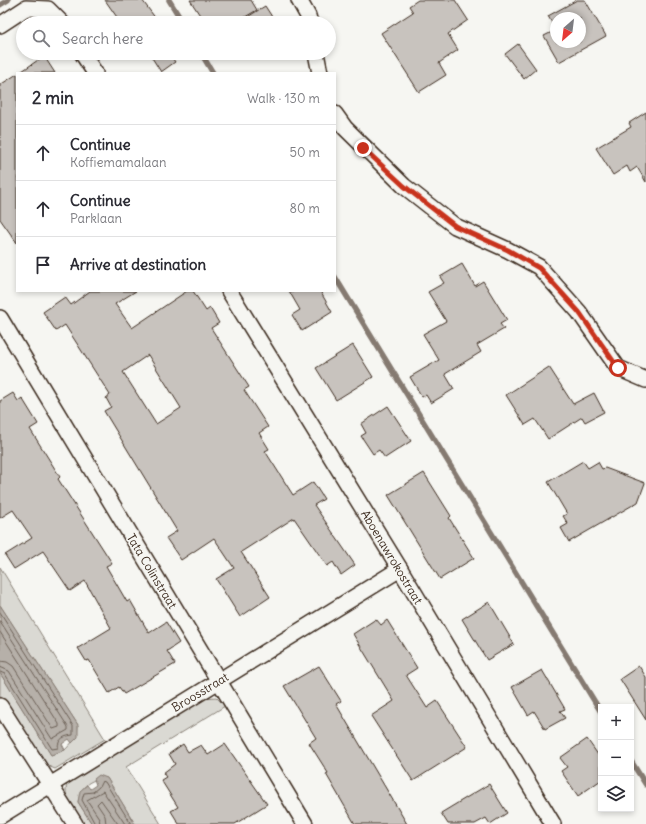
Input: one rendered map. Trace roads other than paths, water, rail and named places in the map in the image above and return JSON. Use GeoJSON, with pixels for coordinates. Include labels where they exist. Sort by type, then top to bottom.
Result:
{"type":"FeatureCollection","features":[{"type":"Feature","properties":{"kind":"street"},"geometry":{"type":"LineString","coordinates":[[299,0],[308,16]]}},
{"type":"Feature","properties":{"kind":"street"},"geometry":{"type":"LineString","coordinates":[[0,25],[26,8],[48,9],[55,16]]}},
{"type":"Feature","properties":{"kind":"street"},"geometry":{"type":"LineString","coordinates":[[87,60],[94,72]]}},
{"type":"Feature","properties":{"kind":"street"},"geometry":{"type":"LineString","coordinates":[[317,60],[320,72]]}},
{"type":"Feature","properties":{"kind":"street"},"geometry":{"type":"LineString","coordinates":[[336,115],[345,128],[404,186],[455,226],[508,250],[539,268],[579,312],[618,368],[646,380]]}},
{"type":"Feature","properties":{"kind":"street","name":"Aboenawrokostraat"},"geometry":{"type":"LineString","coordinates":[[230,292],[400,569],[553,824]]}},
{"type":"Feature","properties":{"kind":"street","name":"Tata Colinstraat"},"geometry":{"type":"LineString","coordinates":[[0,318],[218,682],[305,824]]}},
{"type":"Feature","properties":{"kind":"street","name":"Broosstraat"},"geometry":{"type":"LineString","coordinates":[[0,816],[49,784],[218,682],[400,569]]}},
{"type":"Feature","properties":{"kind":"street"},"geometry":{"type":"LineString","coordinates":[[0,706],[75,824]]}},
{"type":"Feature","properties":{"kind":"water"},"geometry":{"type":"Polygon","coordinates":[[[0,605],[78,725],[78,737],[72,743],[69,739],[62,744],[65,750],[51,755],[0,673],[0,605]]]}},
{"type":"Feature","properties":{"kind":"water"},"geometry":{"type":"Polygon","coordinates":[[[99,775],[107,778],[135,824],[92,824],[78,802],[80,791],[87,785],[90,789],[96,785],[94,779],[99,775]]]}},
{"type":"Feature","properties":{"kind":"waterway"},"geometry":{"type":"LineString","coordinates":[[0,5],[8,0]]}},
{"type":"Feature","properties":{"kind":"waterway"},"geometry":{"type":"LineString","coordinates":[[169,0],[179,16]]}},
{"type":"Feature","properties":{"kind":"waterway"},"geometry":{"type":"LineString","coordinates":[[205,60],[212,72]]}},
{"type":"Feature","properties":{"kind":"waterway"},"geometry":{"type":"LineString","coordinates":[[336,279],[598,707]]}},
{"type":"Feature","properties":{"kind":"waterway"},"geometry":{"type":"LineString","coordinates":[[634,766],[646,785]]}}]}
